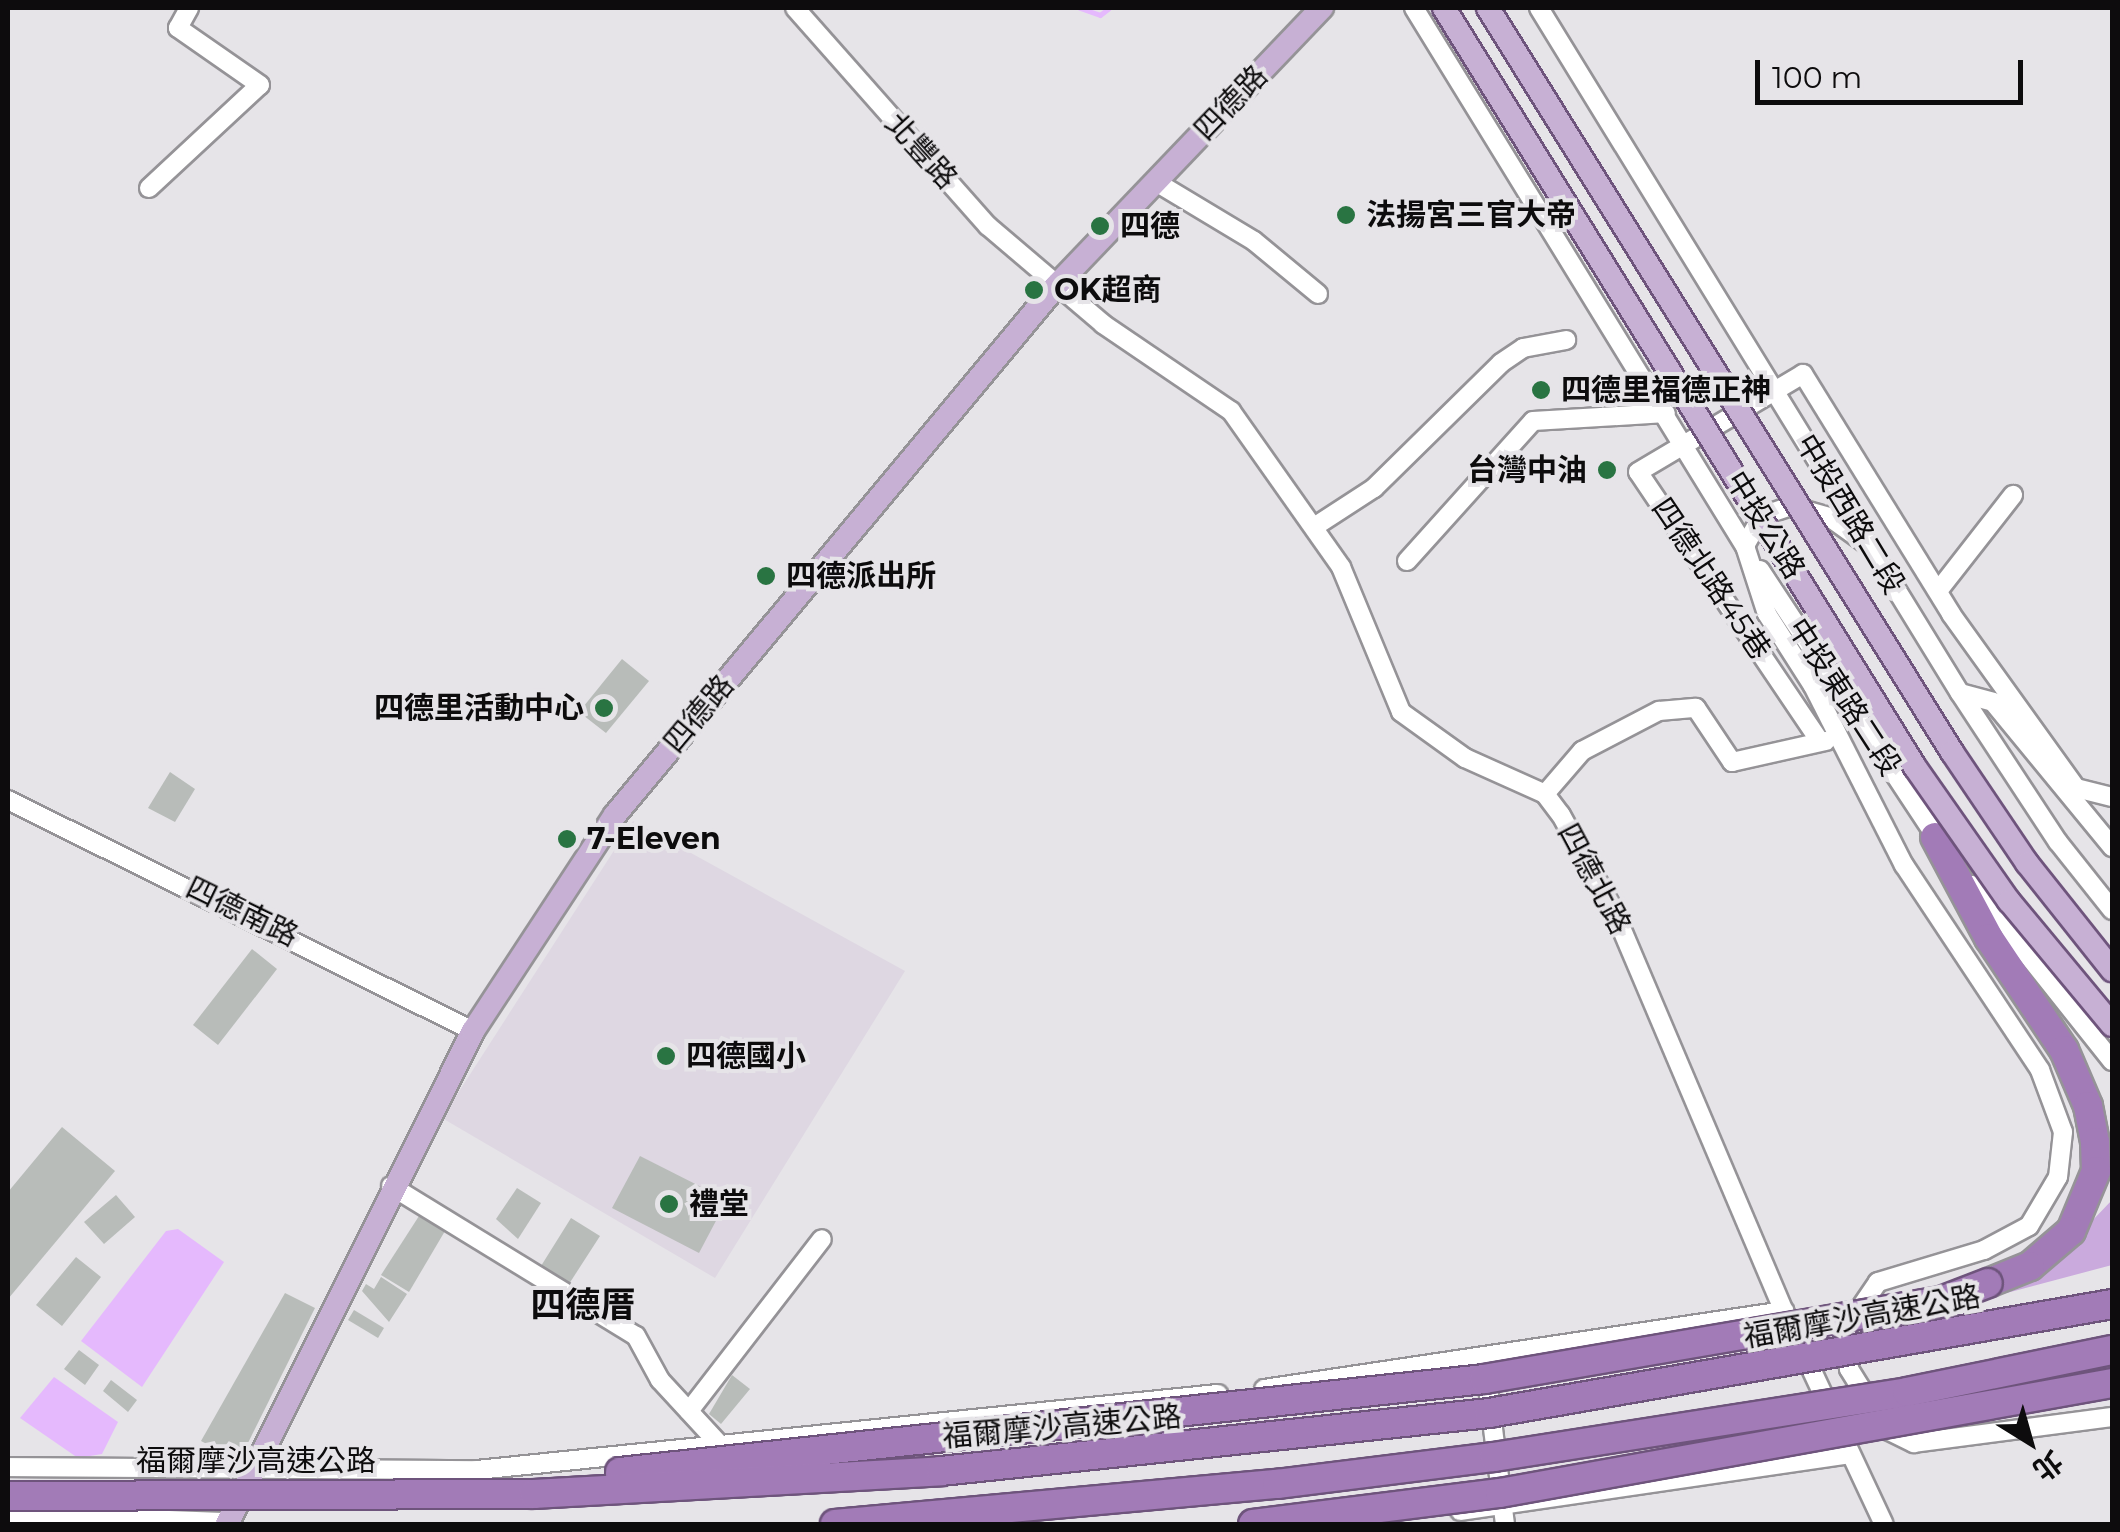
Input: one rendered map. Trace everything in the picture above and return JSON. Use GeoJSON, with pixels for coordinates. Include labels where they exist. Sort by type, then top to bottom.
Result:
{"type":"FeatureCollection","features":[{"type":"Feature","properties":{"kind":"highway"},"geometry":{"type":"LineString","coordinates":[[318,1493],[752,1461],[1267,1407],[1484,1379],[1941,1300],[2030,1266],[2071,1232],[2096,1171],[2095,1142],[2072,1066],[1989,938],[1935,837]]}},
{"type":"Feature","properties":{"kind":"highway","name":"福爾摩沙高速公路"},"geometry":{"type":"LineString","coordinates":[[8,1496],[534,1494],[756,1484],[1272,1440],[1489,1413],[2112,1304]]}},
{"type":"Feature","properties":{"kind":"highway"},"geometry":{"type":"LineString","coordinates":[[835,1524],[1277,1484],[1494,1456],[1907,1392],[2112,1350]]}},
{"type":"Feature","properties":{"kind":"highway"},"geometry":{"type":"LineString","coordinates":[[1252,1524],[1500,1494],[2112,1383]]}},
{"type":"Feature","properties":{"kind":"main road","name":"四德路"},"geometry":{"type":"LineString","coordinates":[[228,1523],[391,1186],[473,1031],[614,815],[1056,286],[1322,8]]}},
{"type":"Feature","properties":{"kind":"main road","name":"中投公路"},"geometry":{"type":"LineString","coordinates":[[1444,8],[1915,766],[2009,901],[2112,1025]]}},
{"type":"Feature","properties":{"kind":"main road","name":"中投公路"},"geometry":{"type":"LineString","coordinates":[[1488,8],[1952,752],[2027,864],[2112,970]]}},
{"type":"Feature","properties":{"kind":"street"},"geometry":{"type":"LineString","coordinates":[[149,188],[260,85],[178,28],[188,8]]}},
{"type":"Feature","properties":{"kind":"street","name":"北豐路"},"geometry":{"type":"LineString","coordinates":[[795,8],[988,226],[1056,286]]}},
{"type":"Feature","properties":{"kind":"street","name":"中投東路二段"},"geometry":{"type":"LineString","coordinates":[[1414,8],[1744,546],[1935,837],[2112,1061]]}},
{"type":"Feature","properties":{"kind":"street","name":"中投西路二段"},"geometry":{"type":"LineString","coordinates":[[1539,8],[1960,692],[2058,842],[2112,910]]}},
{"type":"Feature","properties":{"kind":"street"},"geometry":{"type":"LineString","coordinates":[[1156,182],[1254,241],[1318,294]]}},
{"type":"Feature","properties":{"kind":"street","name":"四德北路"},"geometry":{"type":"LineString","coordinates":[[1056,286],[1231,411],[1341,567],[1401,712],[1465,758],[1544,794],[1614,911],[1784,1311],[1884,1524]]}},
{"type":"Feature","properties":{"kind":"street"},"geometry":{"type":"LineString","coordinates":[[1314,527],[1374,488],[1502,364],[1524,348],[1566,340]]}},
{"type":"Feature","properties":{"kind":"street","name":"四德北路45巷"},"geometry":{"type":"LineString","coordinates":[[1819,740],[1638,472],[1803,374],[1938,591],[2076,788],[2112,797]]}},
{"type":"Feature","properties":{"kind":"street"},"geometry":{"type":"LineString","coordinates":[[1407,562],[1533,421],[1666,414]]}},
{"type":"Feature","properties":{"kind":"street"},"geometry":{"type":"LineString","coordinates":[[1938,591],[2013,495]]}},
{"type":"Feature","properties":{"kind":"street"},"geometry":{"type":"LineString","coordinates":[[1868,545],[1829,517],[1791,506],[1762,516],[1744,546],[1767,614],[1842,742],[1904,865],[2040,1070],[2063,1132],[2058,1177],[2029,1226],[1984,1250],[1878,1282],[1846,1329],[1849,1369],[1888,1430],[1914,1444],[2112,1417]]}},
{"type":"Feature","properties":{"kind":"street"},"geometry":{"type":"LineString","coordinates":[[1960,692],[1993,702],[2112,847]]}},
{"type":"Feature","properties":{"kind":"street"},"geometry":{"type":"LineString","coordinates":[[1544,794],[1582,750],[1658,712],[1696,708],[1732,762],[1819,740],[1842,742]]}},
{"type":"Feature","properties":{"kind":"street","name":"四德南路"},"geometry":{"type":"LineString","coordinates":[[8,800],[473,1031]]}},
{"type":"Feature","properties":{"kind":"street"},"geometry":{"type":"LineString","coordinates":[[391,1186],[636,1336],[660,1380],[720,1445]]}},
{"type":"Feature","properties":{"kind":"street"},"geometry":{"type":"LineString","coordinates":[[688,1411],[822,1238]]}},
{"type":"Feature","properties":{"kind":"street"},"geometry":{"type":"LineString","coordinates":[[8,1467],[253,1472],[477,1470],[1276,1388],[1784,1311]]}},
{"type":"Feature","properties":{"kind":"street"},"geometry":{"type":"LineString","coordinates":[[1484,1356],[1506,1516]]}},
{"type":"Feature","properties":{"kind":"street"},"geometry":{"type":"LineString","coordinates":[[1814,1378],[1849,1369]]}},
{"type":"Feature","properties":{"kind":"street"},"geometry":{"type":"LineString","coordinates":[[1330,1524],[1506,1516],[1850,1454]]}},
{"type":"Feature","properties":{"kind":"street"},"geometry":{"type":"LineString","coordinates":[[8,1514],[228,1523]]}},
{"type":"Feature","properties":{"kind":"shaded area","name":"四德國小"},"geometry":{"type":"Polygon","coordinates":[[[633,821],[905,971],[715,1278],[442,1118],[633,821]]]}},
{"type":"Feature","properties":{"kind":"shaded area"},"geometry":{"type":"Polygon","coordinates":[[[2112,1200],[2112,1265],[1999,1295],[2049,1266],[2112,1200]]]}},
{"type":"Feature","properties":{"kind":"shaded area"},"geometry":{"type":"Polygon","coordinates":[[[178,1229],[224,1262],[142,1387],[81,1341],[166,1231],[178,1229]]]}},
{"type":"Feature","properties":{"kind":"shaded area"},"geometry":{"type":"Polygon","coordinates":[[[54,1377],[118,1422],[102,1454],[78,1458],[20,1418],[54,1377]]]}},
{"type":"Feature","properties":{"kind":"building","name":"四德里活動中心"},"geometry":{"type":"Polygon","coordinates":[[[622,659],[649,681],[606,733],[579,712],[622,659]]]}},
{"type":"Feature","properties":{"kind":"building"},"geometry":{"type":"Polygon","coordinates":[[[170,772],[195,789],[175,822],[148,808],[170,772]]]}},
{"type":"Feature","properties":{"kind":"building"},"geometry":{"type":"Polygon","coordinates":[[[252,949],[277,969],[218,1045],[193,1025],[252,949]]]}},
{"type":"Feature","properties":{"kind":"building"},"geometry":{"type":"Polygon","coordinates":[[[62,1127],[115,1171],[8,1299],[8,1192],[62,1127]]]}},
{"type":"Feature","properties":{"kind":"building","name":"禮堂"},"geometry":{"type":"Polygon","coordinates":[[[640,1156],[727,1200],[699,1253],[612,1208],[640,1156]]]}},
{"type":"Feature","properties":{"kind":"building"},"geometry":{"type":"Polygon","coordinates":[[[517,1188],[541,1203],[518,1239],[496,1219],[517,1188]]]}},
{"type":"Feature","properties":{"kind":"building"},"geometry":{"type":"Polygon","coordinates":[[[116,1195],[135,1217],[104,1244],[84,1222],[116,1195]]]}},
{"type":"Feature","properties":{"kind":"building"},"geometry":{"type":"Polygon","coordinates":[[[419,1216],[445,1231],[409,1292],[381,1275],[419,1216]]]}},
{"type":"Feature","properties":{"kind":"building"},"geometry":{"type":"Polygon","coordinates":[[[571,1218],[600,1236],[569,1284],[541,1266],[571,1218]]]}},
{"type":"Feature","properties":{"kind":"building"},"geometry":{"type":"Polygon","coordinates":[[[76,1257],[101,1277],[62,1326],[36,1305],[76,1257]]]}},
{"type":"Feature","properties":{"kind":"building"},"geometry":{"type":"Polygon","coordinates":[[[381,1277],[407,1294],[389,1322],[362,1291],[366,1284],[374,1289],[381,1277]]]}},
{"type":"Feature","properties":{"kind":"building"},"geometry":{"type":"Polygon","coordinates":[[[285,1293],[315,1308],[239,1461],[201,1441],[285,1293]]]}},
{"type":"Feature","properties":{"kind":"building"},"geometry":{"type":"Polygon","coordinates":[[[354,1310],[384,1328],[378,1338],[348,1320],[354,1310]]]}},
{"type":"Feature","properties":{"kind":"building"},"geometry":{"type":"Polygon","coordinates":[[[79,1350],[99,1365],[85,1385],[64,1369],[79,1350]]]}},
{"type":"Feature","properties":{"kind":"building"},"geometry":{"type":"Polygon","coordinates":[[[732,1375],[750,1389],[721,1424],[709,1414],[732,1375]]]}},
{"type":"Feature","properties":{"kind":"building"},"geometry":{"type":"Polygon","coordinates":[[[111,1380],[137,1400],[128,1412],[103,1391],[111,1380]]]}},
{"type":"Feature","properties":{"kind":"waterway"},"geometry":{"type":"LineString","coordinates":[[1080,8],[1100,15],[1109,8]]}},
{"type":"Feature","properties":{"kind":"place","name":"法揚宮三官大帝"},"geometry":{"type":"Point","coordinates":[1346,215]}},
{"type":"Feature","properties":{"kind":"place","name":"四德"},"geometry":{"type":"Point","coordinates":[1100,226]}},
{"type":"Feature","properties":{"kind":"place","name":"OK超商"},"geometry":{"type":"Point","coordinates":[1034,290]}},
{"type":"Feature","properties":{"kind":"place","name":"四德里福德正神"},"geometry":{"type":"Point","coordinates":[1541,390]}},
{"type":"Feature","properties":{"kind":"place","name":"台灣中油"},"geometry":{"type":"Point","coordinates":[1607,470]}},
{"type":"Feature","properties":{"kind":"place","name":"四德派出所"},"geometry":{"type":"Point","coordinates":[766,576]}},
{"type":"Feature","properties":{"kind":"place","name":"四德里活動中心"},"geometry":{"type":"Point","coordinates":[604,708]}},
{"type":"Feature","properties":{"kind":"place","name":"7-Eleven"},"geometry":{"type":"Point","coordinates":[567,839]}},
{"type":"Feature","properties":{"kind":"place","name":"四德國小"},"geometry":{"type":"Point","coordinates":[666,1056]}},
{"type":"Feature","properties":{"kind":"place","name":"禮堂"},"geometry":{"type":"Point","coordinates":[669,1204]}},
{"type":"Feature","properties":{"kind":"district","name":"四德厝"},"geometry":{"type":"Point","coordinates":[583,1305]}}]}
